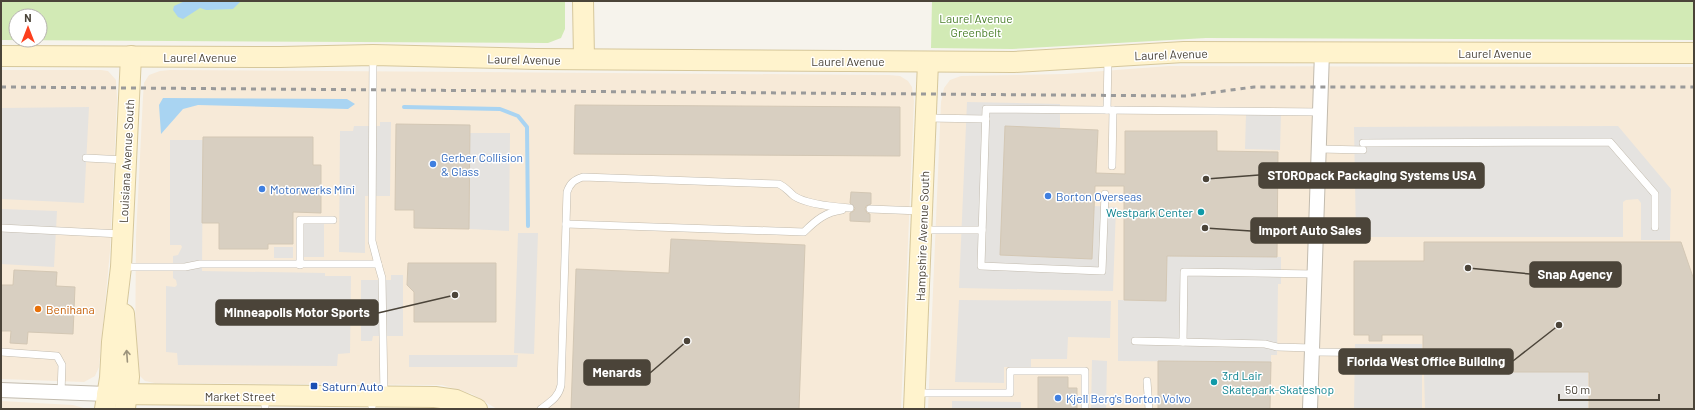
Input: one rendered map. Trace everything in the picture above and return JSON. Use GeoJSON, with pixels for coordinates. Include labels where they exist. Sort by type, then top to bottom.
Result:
{"type":"FeatureCollection","features":[{"type":"Feature","properties":{"kind":"street"},"geometry":{"type":"LineString","coordinates":[[583,1],[584,59]]}},
{"type":"Feature","properties":{"kind":"street","name":"Laurel Avenue"},"geometry":{"type":"LineString","coordinates":[[1,56],[280,57],[373,55],[584,59],[1014,62],[1184,52],[1694,54]]}},
{"type":"Feature","properties":{"kind":"street"},"geometry":{"type":"LineString","coordinates":[[1310,409],[1320,149],[1322,52]]}},
{"type":"Feature","properties":{"kind":"street","name":"Louisiana Avenue South"},"geometry":{"type":"LineString","coordinates":[[116,402],[129,378],[121,267],[131,56]]}},
{"type":"Feature","properties":{"kind":"street","name":"Hampshire Avenue South"},"geometry":{"type":"LineString","coordinates":[[915,401],[928,62]]}},
{"type":"Feature","properties":{"kind":"street","name":"Market Street"},"geometry":{"type":"LineString","coordinates":[[1,390],[61,393],[116,402],[265,403],[446,398],[465,403],[477,409]]}},
{"type":"Feature","properties":{"kind":"lane"},"geometry":{"type":"LineString","coordinates":[[373,55],[372,241],[382,278],[376,401]]}},
{"type":"Feature","properties":{"kind":"lane"},"geometry":{"type":"LineString","coordinates":[[1108,57],[1112,166]]}},
{"type":"Feature","properties":{"kind":"lane"},"geometry":{"type":"LineString","coordinates":[[1106,194],[1102,271],[981,266],[986,108],[1321,112]]}},
{"type":"Feature","properties":{"kind":"lane"},"geometry":{"type":"LineString","coordinates":[[927,118],[986,119]]}},
{"type":"Feature","properties":{"kind":"lane"},"geometry":{"type":"LineString","coordinates":[[1320,149],[1363,146],[1610,142],[1655,194],[1655,227]]}},
{"type":"Feature","properties":{"kind":"lane"},"geometry":{"type":"LineString","coordinates":[[86,158],[126,160]]}},
{"type":"Feature","properties":{"kind":"lane"},"geometry":{"type":"LineString","coordinates":[[541,409],[560,392],[567,192],[575,179],[583,177],[779,184],[788,188],[794,196],[802,199],[832,206],[850,208],[832,211],[817,219],[804,232],[566,224]]}},
{"type":"Feature","properties":{"kind":"lane"},"geometry":{"type":"LineString","coordinates":[[870,209],[982,230]]}},
{"type":"Feature","properties":{"kind":"lane"},"geometry":{"type":"LineString","coordinates":[[300,265],[300,220],[333,220]]}},
{"type":"Feature","properties":{"kind":"lane"},"geometry":{"type":"LineString","coordinates":[[1,228],[122,234]]}},
{"type":"Feature","properties":{"kind":"lane"},"geometry":{"type":"LineString","coordinates":[[121,267],[185,267],[200,264],[378,264]]}},
{"type":"Feature","properties":{"kind":"lane"},"geometry":{"type":"LineString","coordinates":[[1183,342],[1184,272],[1314,274]]}},
{"type":"Feature","properties":{"kind":"lane"},"geometry":{"type":"LineString","coordinates":[[1134,340],[1265,344],[1277,347],[1312,350],[1412,352]]}},
{"type":"Feature","properties":{"kind":"lane"},"geometry":{"type":"LineString","coordinates":[[1,352],[56,356],[62,366],[61,393]]}},
{"type":"Feature","properties":{"kind":"lane"},"geometry":{"type":"LineString","coordinates":[[915,401],[1010,393],[1010,371],[1085,371],[1085,409]]}},
{"type":"Feature","properties":{"kind":"lane"},"geometry":{"type":"LineString","coordinates":[[1147,381],[1149,409]]}},
{"type":"Feature","properties":{"kind":"shaded area"},"geometry":{"type":"Polygon","coordinates":[[[1169,66],[1694,67],[1694,409],[928,409],[941,102],[944,88],[950,80],[961,76],[1064,74],[1169,66]]]}},
{"type":"Feature","properties":{"kind":"shaded area"},"geometry":{"type":"Polygon","coordinates":[[[1,70],[101,70],[108,71],[116,80],[117,98],[110,251],[99,367],[95,376],[84,382],[1,379],[1,70]]]}},
{"type":"Feature","properties":{"kind":"shaded area"},"geometry":{"type":"Polygon","coordinates":[[[160,71],[900,76],[908,81],[912,87],[914,101],[901,409],[497,409],[472,394],[442,385],[155,383],[145,381],[138,374],[135,365],[136,236],[144,83],[149,75],[160,71]]]}},
{"type":"Feature","properties":{"kind":"shaded area"},"geometry":{"type":"Polygon","coordinates":[[[967,102],[1060,104],[1060,128],[1005,126],[1000,255],[1092,259],[1094,206],[1116,207],[1113,291],[959,288],[967,102]]]}},
{"type":"Feature","properties":{"kind":"shaded area"},"geometry":{"type":"Polygon","coordinates":[[[89,107],[84,203],[1,199],[1,108],[89,107]]]}},
{"type":"Feature","properties":{"kind":"shaded area"},"geometry":{"type":"Polygon","coordinates":[[[1246,114],[1281,114],[1280,150],[1245,149],[1246,114]]]}},
{"type":"Feature","properties":{"kind":"shaded area"},"geometry":{"type":"Polygon","coordinates":[[[380,122],[391,122],[390,196],[365,196],[365,253],[339,252],[340,131],[353,131],[354,126],[380,126],[380,122]]]}},
{"type":"Feature","properties":{"kind":"shaded area"},"geometry":{"type":"Polygon","coordinates":[[[1618,126],[1671,189],[1670,240],[1641,240],[1641,203],[1638,199],[1626,200],[1623,202],[1623,237],[1356,237],[1354,127],[1618,126]]]}},
{"type":"Feature","properties":{"kind":"shaded area"},"geometry":{"type":"Polygon","coordinates":[[[470,133],[510,133],[509,231],[469,229],[470,133]]]}},
{"type":"Feature","properties":{"kind":"shaded area"},"geometry":{"type":"Polygon","coordinates":[[[170,140],[203,140],[202,271],[325,273],[325,276],[351,276],[350,353],[338,354],[337,366],[178,365],[177,353],[166,352],[166,286],[175,287],[177,285],[176,280],[173,278],[173,256],[178,255],[182,247],[181,245],[170,245],[170,140]]]}},
{"type":"Feature","properties":{"kind":"shaded area"},"geometry":{"type":"Polygon","coordinates":[[[1,209],[57,211],[54,267],[1,264],[1,209]]]}},
{"type":"Feature","properties":{"kind":"shaded area"},"geometry":{"type":"Polygon","coordinates":[[[303,224],[324,224],[324,257],[303,257],[303,224]]]}},
{"type":"Feature","properties":{"kind":"shaded area"},"geometry":{"type":"Polygon","coordinates":[[[518,233],[538,233],[534,354],[514,353],[518,233]]]}},
{"type":"Feature","properties":{"kind":"shaded area"},"geometry":{"type":"Polygon","coordinates":[[[274,247],[293,247],[293,258],[274,258],[274,247]]]}},
{"type":"Feature","properties":{"kind":"shaded area"},"geometry":{"type":"Polygon","coordinates":[[[1167,256],[1281,257],[1281,284],[1278,284],[1277,355],[1271,355],[1271,362],[1118,361],[1118,300],[1166,301],[1167,256]]]}},
{"type":"Feature","properties":{"kind":"shaded area"},"geometry":{"type":"Polygon","coordinates":[[[391,275],[403,275],[403,336],[373,336],[372,341],[361,341],[361,280],[391,280],[391,275]]]}},
{"type":"Feature","properties":{"kind":"shaded area"},"geometry":{"type":"Polygon","coordinates":[[[959,300],[1111,301],[1110,338],[1068,337],[1067,359],[1031,359],[1031,367],[1004,367],[1004,383],[955,382],[959,300]]]}},
{"type":"Feature","properties":{"kind":"shaded area"},"geometry":{"type":"Polygon","coordinates":[[[1355,344],[1422,344],[1422,409],[1354,409],[1355,344]]]}},
{"type":"Feature","properties":{"kind":"shaded area"},"geometry":{"type":"Polygon","coordinates":[[[409,355],[518,355],[517,367],[409,367],[409,355]]]}},
{"type":"Feature","properties":{"kind":"shaded area"},"geometry":{"type":"Polygon","coordinates":[[[1092,360],[1107,361],[1106,409],[1091,409],[1092,360]]]}},
{"type":"Feature","properties":{"kind":"shaded area"},"geometry":{"type":"Polygon","coordinates":[[[1424,372],[1588,372],[1588,409],[1425,409],[1424,372]]]}},
{"type":"Feature","properties":{"kind":"shaded area"},"geometry":{"type":"Polygon","coordinates":[[[1,401],[73,405],[87,409],[1,409],[1,401]]]}},
{"type":"Feature","properties":{"kind":"shaded area"},"geometry":{"type":"Polygon","coordinates":[[[952,401],[1021,402],[1021,409],[952,409],[952,401]]]}},
{"type":"Feature","properties":{"kind":"shaded area"},"geometry":{"type":"Polygon","coordinates":[[[166,408],[343,409],[158,409],[166,408]]]}},
{"type":"Feature","properties":{"kind":"green space"},"geometry":{"type":"Polygon","coordinates":[[[1,1],[565,1],[565,29],[561,38],[548,43],[48,40],[48,8],[8,8],[8,40],[1,40],[1,1]]]}},
{"type":"Feature","properties":{"kind":"green space","name":"Laurel Avenue Greenbelt"},"geometry":{"type":"Polygon","coordinates":[[[932,1],[1694,1],[1694,40],[1206,38],[1012,49],[931,48],[932,1]]]}},
{"type":"Feature","properties":{"kind":"water"},"geometry":{"type":"Polygon","coordinates":[[[185,1],[241,1],[233,9],[206,10],[200,8],[183,19],[178,17],[173,10],[174,6],[185,1]]]}},
{"type":"Feature","properties":{"kind":"water"},"geometry":{"type":"Polygon","coordinates":[[[163,98],[347,99],[355,104],[348,109],[198,105],[183,109],[161,134],[159,105],[163,98]]]}},
{"type":"Feature","properties":{"kind":"building"},"geometry":{"type":"Polygon","coordinates":[[[575,105],[900,107],[900,156],[574,154],[575,105]]]}},
{"type":"Feature","properties":{"kind":"building","name":"Gerber Collision & Glass"},"geometry":{"type":"Polygon","coordinates":[[[396,124],[470,125],[469,229],[414,228],[414,210],[395,210],[396,124]]]}},
{"type":"Feature","properties":{"kind":"building","name":"Westpark Center"},"geometry":{"type":"Polygon","coordinates":[[[1005,126],[1098,130],[1096,173],[1125,174],[1125,131],[1217,131],[1217,151],[1278,152],[1277,257],[1167,256],[1166,301],[1124,300],[1124,186],[1095,186],[1092,259],[1000,255],[1005,126]]]}},
{"type":"Feature","properties":{"kind":"building","name":"Motorwerks Mini"},"geometry":{"type":"Polygon","coordinates":[[[203,137],[313,137],[313,165],[321,165],[321,213],[293,212],[293,244],[268,244],[268,249],[219,249],[219,223],[202,223],[203,137]]]}},
{"type":"Feature","properties":{"kind":"building"},"geometry":{"type":"Polygon","coordinates":[[[851,192],[871,193],[871,204],[866,206],[865,209],[867,213],[870,214],[870,222],[850,221],[850,213],[854,211],[855,208],[850,203],[851,192]]]}},
{"type":"Feature","properties":{"kind":"building"},"geometry":{"type":"Polygon","coordinates":[[[671,239],[805,245],[799,409],[571,409],[576,269],[669,273],[671,239]]]}},
{"type":"Feature","properties":{"kind":"building"},"geometry":{"type":"Polygon","coordinates":[[[1424,242],[1681,242],[1694,280],[1694,409],[1589,409],[1589,372],[1423,372],[1423,335],[1382,335],[1382,341],[1369,341],[1369,335],[1354,335],[1354,261],[1424,261],[1424,242]]]}},
{"type":"Feature","properties":{"kind":"building"},"geometry":{"type":"Polygon","coordinates":[[[408,263],[496,263],[496,322],[414,322],[414,292],[407,285],[408,263]]]}},
{"type":"Feature","properties":{"kind":"building","name":"Benihana"},"geometry":{"type":"Polygon","coordinates":[[[14,270],[57,272],[56,286],[75,287],[73,334],[28,332],[27,344],[10,343],[11,331],[1,331],[1,285],[13,285],[14,270]]]}},
{"type":"Feature","properties":{"kind":"building","name":"3rd Lair Skatepark-Skateshop"},"geometry":{"type":"Polygon","coordinates":[[[1158,361],[1271,362],[1270,409],[1158,409],[1158,361]]]}},
{"type":"Feature","properties":{"kind":"building","name":"Kjell Berg's Borton Volvo"},"geometry":{"type":"Polygon","coordinates":[[[1038,377],[1068,377],[1068,388],[1077,388],[1077,409],[1038,409],[1038,377]]]}},
{"type":"Feature","properties":{"kind":"waterway"},"geometry":{"type":"LineString","coordinates":[[404,107],[500,109],[518,116],[527,127],[528,226]]}},
{"type":"Feature","properties":{"kind":"railway"},"geometry":{"type":"LineString","coordinates":[[1,87],[1186,96],[1254,87],[1694,87]]}},
{"type":"Feature","properties":{"kind":"place","name":"Gerber Collision & Glass"},"geometry":{"type":"Point","coordinates":[433,164]}},
{"type":"Feature","properties":{"kind":"place","name":"STOROpack Packaging Systems USA"},"geometry":{"type":"Point","coordinates":[1206,179]}},
{"type":"Feature","properties":{"kind":"place","name":"Motorwerks Mini"},"geometry":{"type":"Point","coordinates":[262,189]}},
{"type":"Feature","properties":{"kind":"place","name":"Borton Overseas"},"geometry":{"type":"Point","coordinates":[1048,196]}},
{"type":"Feature","properties":{"kind":"place","name":"Westpark Center"},"geometry":{"type":"Point","coordinates":[1201,212]}},
{"type":"Feature","properties":{"kind":"place","name":"Import Auto Sales"},"geometry":{"type":"Point","coordinates":[1205,228]}},
{"type":"Feature","properties":{"kind":"place","name":"Snap Agency"},"geometry":{"type":"Point","coordinates":[1468,268]}},
{"type":"Feature","properties":{"kind":"place","name":"Minneapolis Motor Sports"},"geometry":{"type":"Point","coordinates":[455,295]}},
{"type":"Feature","properties":{"kind":"place","name":"Benihana"},"geometry":{"type":"Point","coordinates":[38,309]}},
{"type":"Feature","properties":{"kind":"place","name":"Florida West Office Building"},"geometry":{"type":"Point","coordinates":[1559,325]}},
{"type":"Feature","properties":{"kind":"place","name":"Menards"},"geometry":{"type":"Point","coordinates":[687,341]}},
{"type":"Feature","properties":{"kind":"place","name":"3rd Lair Skatepark-Skateshop"},"geometry":{"type":"Point","coordinates":[1214,382]}},
{"type":"Feature","properties":{"kind":"place","name":"Saturn Auto"},"geometry":{"type":"Point","coordinates":[314,386]}},
{"type":"Feature","properties":{"kind":"place","name":"Kjell Berg's Borton Volvo"},"geometry":{"type":"Point","coordinates":[1058,398]}}]}
